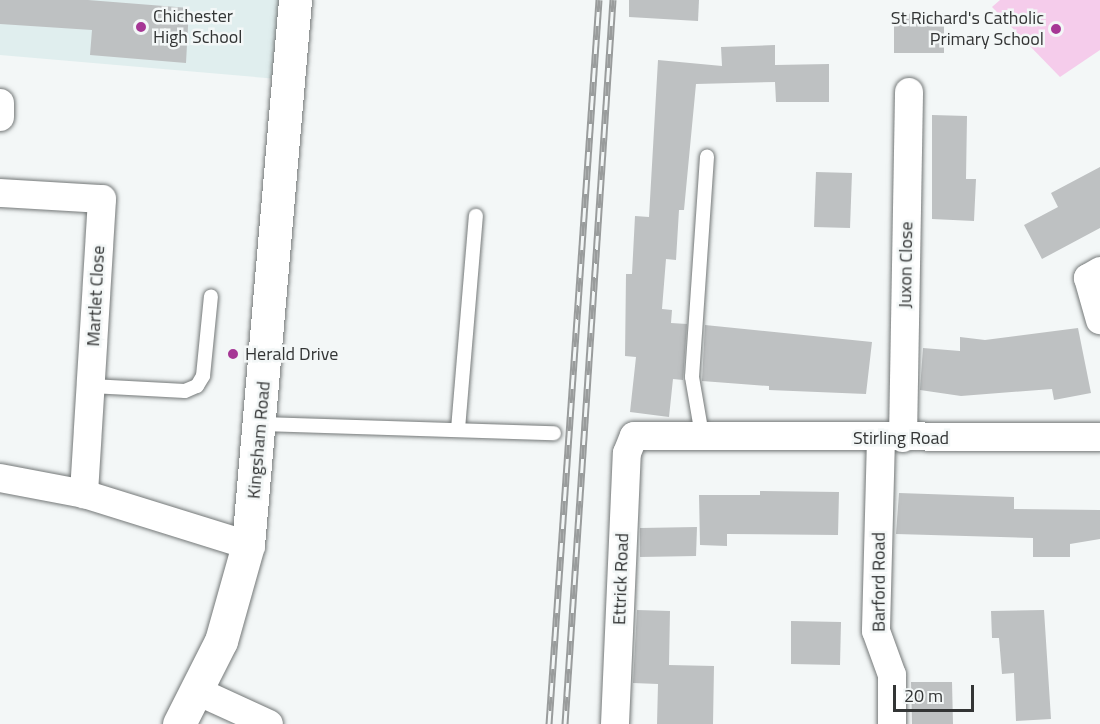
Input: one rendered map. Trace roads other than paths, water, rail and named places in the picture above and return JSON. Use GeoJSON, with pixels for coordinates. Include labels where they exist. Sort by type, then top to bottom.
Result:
{"type":"FeatureCollection","features":[{"type":"Feature","properties":{"kind":"street","name":"Kingsham Road"},"geometry":{"type":"LineString","coordinates":[[179,724],[221,641],[248,545],[261,424],[295,0]]}},
{"type":"Feature","properties":{"kind":"street","name":"Juxon Close"},"geometry":{"type":"LineString","coordinates":[[892,438],[909,92]]}},
{"type":"Feature","properties":{"kind":"street"},"geometry":{"type":"LineString","coordinates":[[0,103],[0,117]]}},
{"type":"Feature","properties":{"kind":"street","name":"Martlet Close"},"geometry":{"type":"LineString","coordinates":[[0,194],[102,199],[84,494]]}},
{"type":"Feature","properties":{"kind":"street"},"geometry":{"type":"LineString","coordinates":[[1100,271],[1088,278],[1100,321]]}},
{"type":"Feature","properties":{"kind":"street","name":"Stirling Road"},"geometry":{"type":"LineString","coordinates":[[634,436],[1100,437]]}},
{"type":"Feature","properties":{"kind":"street","name":"Ettrick Road"},"geometry":{"type":"LineString","coordinates":[[615,724],[627,453],[634,436]]}},
{"type":"Feature","properties":{"kind":"street","name":"Barford Road"},"geometry":{"type":"LineString","coordinates":[[892,438],[876,631],[892,675],[892,724]]}},
{"type":"Feature","properties":{"kind":"street"},"geometry":{"type":"LineString","coordinates":[[0,478],[84,494],[248,545]]}},
{"type":"Feature","properties":{"kind":"street"},"geometry":{"type":"LineString","coordinates":[[197,691],[268,724]]}},
{"type":"Feature","properties":{"kind":"lane"},"geometry":{"type":"LineString","coordinates":[[702,435],[692,377],[707,157]]}},
{"type":"Feature","properties":{"kind":"lane"},"geometry":{"type":"LineString","coordinates":[[458,429],[476,216]]}},
{"type":"Feature","properties":{"kind":"lane"},"geometry":{"type":"LineString","coordinates":[[91,386],[185,391],[197,386],[203,376],[211,296]]}},
{"type":"Feature","properties":{"kind":"lane"},"geometry":{"type":"LineString","coordinates":[[261,424],[554,433]]}},
{"type":"Feature","properties":{"kind":"railway"},"geometry":{"type":"LineString","coordinates":[[549,724],[599,0]]}},
{"type":"Feature","properties":{"kind":"railway"},"geometry":{"type":"LineString","coordinates":[[565,724],[613,0]]}},
{"type":"Feature","properties":{"kind":"place","name":"Chichester High School"},"geometry":{"type":"Point","coordinates":[141,27]}},
{"type":"Feature","properties":{"kind":"place","name":"St Richard's Catholic Primary School"},"geometry":{"type":"Point","coordinates":[1056,29]}},
{"type":"Feature","properties":{"kind":"place","name":"Herald Drive"},"geometry":{"type":"Point","coordinates":[233,354]}}]}
